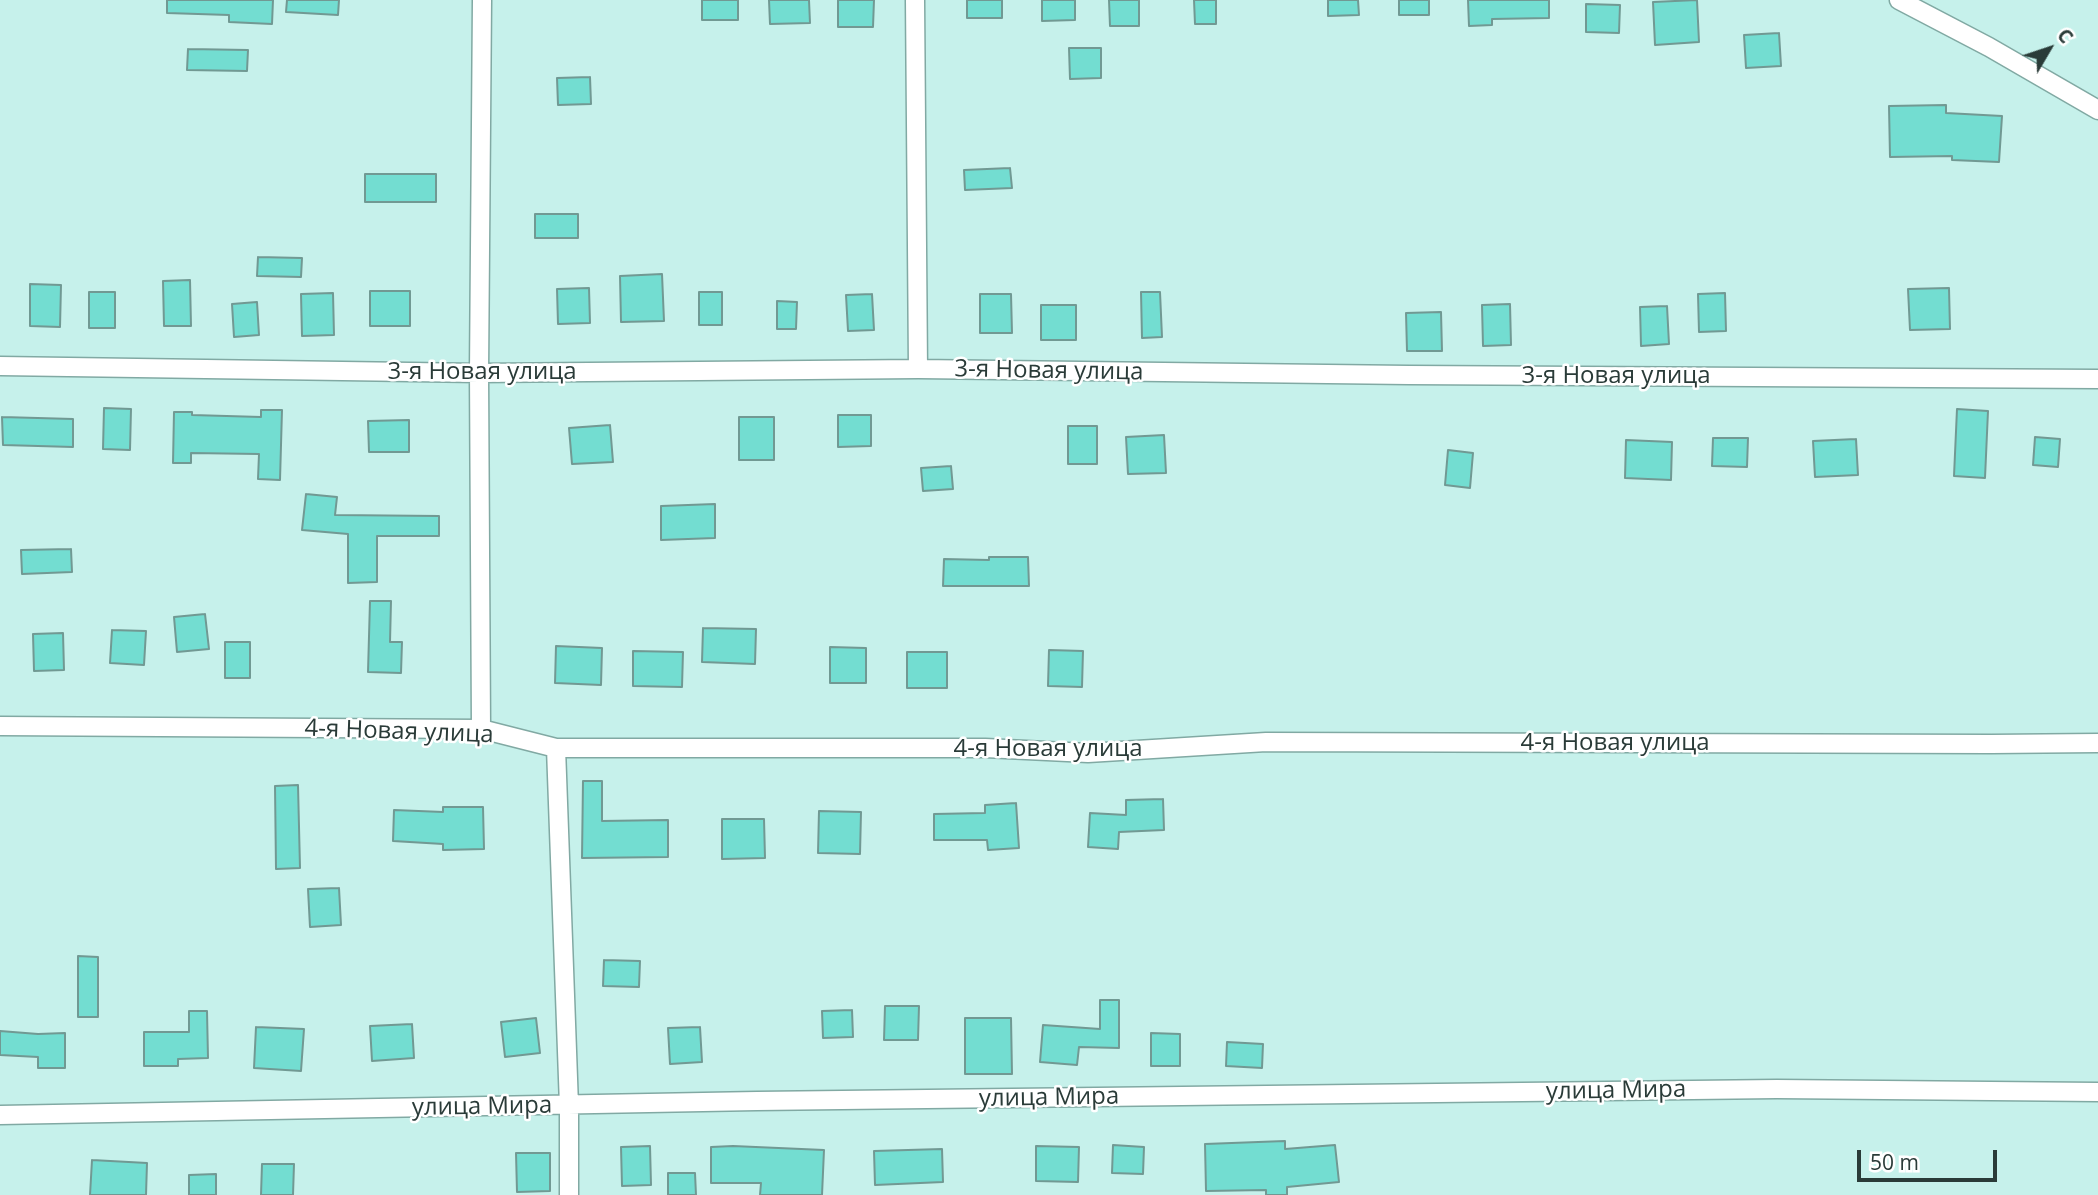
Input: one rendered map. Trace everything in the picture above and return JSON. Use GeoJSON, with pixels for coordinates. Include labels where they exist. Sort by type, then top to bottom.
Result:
{"type":"FeatureCollection","features":[{"type":"Feature","properties":{"kind":"street"},"geometry":{"type":"LineString","coordinates":[[481,730],[479,373],[482,0]]}},
{"type":"Feature","properties":{"kind":"street"},"geometry":{"type":"LineString","coordinates":[[915,0],[918,369]]}},
{"type":"Feature","properties":{"kind":"street"},"geometry":{"type":"LineString","coordinates":[[1899,0],[1989,47],[2098,110]]}},
{"type":"Feature","properties":{"kind":"street","name":"3-я Новая улица"},"geometry":{"type":"LineString","coordinates":[[0,366],[479,373],[918,369],[1423,376],[2098,379]]}},
{"type":"Feature","properties":{"kind":"street","name":"4-я Новая улица"},"geometry":{"type":"LineString","coordinates":[[0,726],[481,730],[556,748],[985,748],[1088,754],[1266,743],[2098,743]]}},
{"type":"Feature","properties":{"kind":"street"},"geometry":{"type":"LineString","coordinates":[[556,748],[569,1106],[569,1195]]}},
{"type":"Feature","properties":{"kind":"street","name":"улица Мира"},"geometry":{"type":"LineString","coordinates":[[0,1115],[757,1101],[1776,1089],[2098,1092]]}},
{"type":"Feature","properties":{"kind":"building"},"geometry":{"type":"Polygon","coordinates":[[[167,0],[273,0],[272,24],[229,22],[229,15],[167,13],[167,0]]]}},
{"type":"Feature","properties":{"kind":"building"},"geometry":{"type":"Polygon","coordinates":[[[287,0],[339,0],[338,15],[286,12],[287,0]]]}},
{"type":"Feature","properties":{"kind":"building"},"geometry":{"type":"Polygon","coordinates":[[[702,0],[738,0],[738,20],[702,20],[702,0]]]}},
{"type":"Feature","properties":{"kind":"building"},"geometry":{"type":"Polygon","coordinates":[[[769,0],[809,0],[810,23],[770,24],[769,0]]]}},
{"type":"Feature","properties":{"kind":"building"},"geometry":{"type":"Polygon","coordinates":[[[838,0],[874,0],[873,27],[838,27],[838,0]]]}},
{"type":"Feature","properties":{"kind":"building"},"geometry":{"type":"Polygon","coordinates":[[[967,0],[1002,0],[1002,18],[967,18],[967,0]]]}},
{"type":"Feature","properties":{"kind":"building"},"geometry":{"type":"Polygon","coordinates":[[[1042,0],[1075,0],[1075,20],[1042,21],[1042,0]]]}},
{"type":"Feature","properties":{"kind":"building"},"geometry":{"type":"Polygon","coordinates":[[[1109,0],[1139,0],[1139,26],[1110,26],[1109,0]]]}},
{"type":"Feature","properties":{"kind":"building"},"geometry":{"type":"Polygon","coordinates":[[[1194,0],[1216,0],[1216,24],[1195,24],[1194,0]]]}},
{"type":"Feature","properties":{"kind":"building"},"geometry":{"type":"Polygon","coordinates":[[[1328,0],[1358,0],[1359,15],[1328,16],[1328,0]]]}},
{"type":"Feature","properties":{"kind":"building"},"geometry":{"type":"Polygon","coordinates":[[[1399,0],[1429,0],[1429,15],[1399,15],[1399,0]]]}},
{"type":"Feature","properties":{"kind":"building"},"geometry":{"type":"Polygon","coordinates":[[[1468,0],[1549,0],[1549,18],[1492,19],[1492,25],[1469,26],[1468,0]]]}},
{"type":"Feature","properties":{"kind":"building"},"geometry":{"type":"Polygon","coordinates":[[[1697,0],[1699,42],[1655,45],[1653,2],[1697,0]]]}},
{"type":"Feature","properties":{"kind":"building"},"geometry":{"type":"Polygon","coordinates":[[[1586,4],[1620,5],[1619,33],[1586,32],[1586,4]]]}},
{"type":"Feature","properties":{"kind":"building"},"geometry":{"type":"Polygon","coordinates":[[[1779,33],[1781,66],[1746,68],[1744,35],[1779,33]]]}},
{"type":"Feature","properties":{"kind":"building"},"geometry":{"type":"Polygon","coordinates":[[[1069,48],[1101,48],[1101,78],[1070,79],[1069,48]]]}},
{"type":"Feature","properties":{"kind":"building"},"geometry":{"type":"Polygon","coordinates":[[[188,49],[248,50],[247,71],[187,70],[188,49]]]}},
{"type":"Feature","properties":{"kind":"building"},"geometry":{"type":"Polygon","coordinates":[[[590,77],[591,104],[558,105],[557,78],[590,77]]]}},
{"type":"Feature","properties":{"kind":"building"},"geometry":{"type":"Polygon","coordinates":[[[1946,105],[1946,113],[2002,116],[1999,162],[1952,160],[1952,156],[1890,157],[1889,106],[1946,105]]]}},
{"type":"Feature","properties":{"kind":"building"},"geometry":{"type":"Polygon","coordinates":[[[1010,168],[1012,188],[965,190],[964,170],[1010,168]]]}},
{"type":"Feature","properties":{"kind":"building"},"geometry":{"type":"Polygon","coordinates":[[[365,174],[436,174],[436,202],[365,202],[365,174]]]}},
{"type":"Feature","properties":{"kind":"building"},"geometry":{"type":"Polygon","coordinates":[[[535,214],[578,214],[578,238],[535,238],[535,214]]]}},
{"type":"Feature","properties":{"kind":"building"},"geometry":{"type":"Polygon","coordinates":[[[258,257],[302,258],[301,277],[257,276],[258,257]]]}},
{"type":"Feature","properties":{"kind":"building"},"geometry":{"type":"Polygon","coordinates":[[[662,274],[664,321],[621,322],[620,276],[662,274]]]}},
{"type":"Feature","properties":{"kind":"building"},"geometry":{"type":"Polygon","coordinates":[[[190,280],[191,326],[164,326],[163,281],[190,280]]]}},
{"type":"Feature","properties":{"kind":"building"},"geometry":{"type":"Polygon","coordinates":[[[30,284],[61,285],[60,327],[30,326],[30,284]]]}},
{"type":"Feature","properties":{"kind":"building"},"geometry":{"type":"Polygon","coordinates":[[[589,288],[590,323],[558,324],[557,289],[589,288]]]}},
{"type":"Feature","properties":{"kind":"building"},"geometry":{"type":"Polygon","coordinates":[[[1949,288],[1950,329],[1910,330],[1908,289],[1949,288]]]}},
{"type":"Feature","properties":{"kind":"building"},"geometry":{"type":"Polygon","coordinates":[[[370,291],[410,291],[410,326],[370,326],[370,291]]]}},
{"type":"Feature","properties":{"kind":"building"},"geometry":{"type":"Polygon","coordinates":[[[89,292],[115,292],[115,328],[89,328],[89,292]]]}},
{"type":"Feature","properties":{"kind":"building"},"geometry":{"type":"Polygon","coordinates":[[[699,292],[722,292],[722,325],[699,325],[699,292]]]}},
{"type":"Feature","properties":{"kind":"building"},"geometry":{"type":"Polygon","coordinates":[[[1141,292],[1160,292],[1162,337],[1142,338],[1141,292]]]}},
{"type":"Feature","properties":{"kind":"building"},"geometry":{"type":"Polygon","coordinates":[[[333,293],[334,335],[302,336],[301,294],[333,293]]]}},
{"type":"Feature","properties":{"kind":"building"},"geometry":{"type":"Polygon","coordinates":[[[1725,293],[1726,331],[1699,332],[1698,294],[1725,293]]]}},
{"type":"Feature","properties":{"kind":"building"},"geometry":{"type":"Polygon","coordinates":[[[872,294],[874,330],[848,331],[846,295],[872,294]]]}},
{"type":"Feature","properties":{"kind":"building"},"geometry":{"type":"Polygon","coordinates":[[[980,294],[1011,294],[1012,333],[980,333],[980,294]]]}},
{"type":"Feature","properties":{"kind":"building"},"geometry":{"type":"Polygon","coordinates":[[[777,301],[797,302],[796,329],[777,329],[777,301]]]}},
{"type":"Feature","properties":{"kind":"building"},"geometry":{"type":"Polygon","coordinates":[[[257,302],[259,335],[234,337],[232,304],[257,302]]]}},
{"type":"Feature","properties":{"kind":"building"},"geometry":{"type":"Polygon","coordinates":[[[1510,304],[1511,345],[1483,346],[1482,305],[1510,304]]]}},
{"type":"Feature","properties":{"kind":"building"},"geometry":{"type":"Polygon","coordinates":[[[1041,305],[1076,305],[1076,340],[1041,340],[1041,305]]]}},
{"type":"Feature","properties":{"kind":"building"},"geometry":{"type":"Polygon","coordinates":[[[1667,306],[1669,344],[1641,346],[1640,307],[1667,306]]]}},
{"type":"Feature","properties":{"kind":"building"},"geometry":{"type":"Polygon","coordinates":[[[1441,312],[1442,351],[1407,351],[1406,313],[1441,312]]]}},
{"type":"Feature","properties":{"kind":"building"},"geometry":{"type":"Polygon","coordinates":[[[104,408],[131,409],[130,450],[103,449],[104,408]]]}},
{"type":"Feature","properties":{"kind":"building"},"geometry":{"type":"Polygon","coordinates":[[[1957,409],[1988,411],[1985,478],[1954,476],[1957,409]]]}},
{"type":"Feature","properties":{"kind":"building"},"geometry":{"type":"Polygon","coordinates":[[[261,410],[282,410],[280,480],[258,479],[259,454],[191,453],[191,463],[173,463],[174,412],[261,417],[261,410]]]}},
{"type":"Feature","properties":{"kind":"building"},"geometry":{"type":"Polygon","coordinates":[[[838,415],[871,415],[871,446],[838,447],[838,415]]]}},
{"type":"Feature","properties":{"kind":"building"},"geometry":{"type":"Polygon","coordinates":[[[2,417],[73,419],[73,447],[3,445],[2,417]]]}},
{"type":"Feature","properties":{"kind":"building"},"geometry":{"type":"Polygon","coordinates":[[[739,417],[774,417],[774,460],[739,460],[739,417]]]}},
{"type":"Feature","properties":{"kind":"building"},"geometry":{"type":"Polygon","coordinates":[[[409,420],[409,452],[369,452],[368,421],[409,420]]]}},
{"type":"Feature","properties":{"kind":"building"},"geometry":{"type":"Polygon","coordinates":[[[610,425],[613,462],[572,464],[569,428],[610,425]]]}},
{"type":"Feature","properties":{"kind":"building"},"geometry":{"type":"Polygon","coordinates":[[[1068,426],[1097,426],[1097,464],[1068,464],[1068,426]]]}},
{"type":"Feature","properties":{"kind":"building"},"geometry":{"type":"Polygon","coordinates":[[[1164,435],[1166,473],[1128,474],[1126,437],[1164,435]]]}},
{"type":"Feature","properties":{"kind":"building"},"geometry":{"type":"Polygon","coordinates":[[[2035,437],[2060,439],[2058,467],[2033,465],[2035,437]]]}},
{"type":"Feature","properties":{"kind":"building"},"geometry":{"type":"Polygon","coordinates":[[[1713,438],[1748,438],[1747,467],[1712,466],[1713,438]]]}},
{"type":"Feature","properties":{"kind":"building"},"geometry":{"type":"Polygon","coordinates":[[[1856,439],[1858,475],[1815,477],[1813,441],[1856,439]]]}},
{"type":"Feature","properties":{"kind":"building"},"geometry":{"type":"Polygon","coordinates":[[[1626,440],[1672,442],[1671,480],[1625,478],[1626,440]]]}},
{"type":"Feature","properties":{"kind":"building"},"geometry":{"type":"Polygon","coordinates":[[[1448,450],[1473,453],[1470,488],[1445,485],[1448,450]]]}},
{"type":"Feature","properties":{"kind":"building"},"geometry":{"type":"Polygon","coordinates":[[[951,466],[953,489],[923,491],[921,468],[951,466]]]}},
{"type":"Feature","properties":{"kind":"building"},"geometry":{"type":"Polygon","coordinates":[[[306,494],[337,497],[335,515],[439,516],[439,536],[377,536],[377,582],[348,583],[348,534],[302,530],[306,494]]]}},
{"type":"Feature","properties":{"kind":"building"},"geometry":{"type":"Polygon","coordinates":[[[715,504],[715,538],[661,540],[661,506],[715,504]]]}},
{"type":"Feature","properties":{"kind":"building"},"geometry":{"type":"Polygon","coordinates":[[[71,549],[72,572],[22,574],[21,550],[71,549]]]}},
{"type":"Feature","properties":{"kind":"building"},"geometry":{"type":"Polygon","coordinates":[[[989,557],[1028,557],[1029,586],[943,586],[944,559],[989,560],[989,557]]]}},
{"type":"Feature","properties":{"kind":"building"},"geometry":{"type":"Polygon","coordinates":[[[370,601],[391,601],[390,642],[402,642],[401,673],[368,672],[370,601]]]}},
{"type":"Feature","properties":{"kind":"building"},"geometry":{"type":"Polygon","coordinates":[[[205,614],[209,649],[177,652],[174,617],[205,614]]]}},
{"type":"Feature","properties":{"kind":"building"},"geometry":{"type":"Polygon","coordinates":[[[703,628],[756,629],[755,664],[702,662],[703,628]]]}},
{"type":"Feature","properties":{"kind":"building"},"geometry":{"type":"Polygon","coordinates":[[[112,630],[146,631],[144,665],[110,663],[112,630]]]}},
{"type":"Feature","properties":{"kind":"building"},"geometry":{"type":"Polygon","coordinates":[[[63,633],[64,670],[34,671],[33,634],[63,633]]]}},
{"type":"Feature","properties":{"kind":"building"},"geometry":{"type":"Polygon","coordinates":[[[225,642],[250,642],[250,678],[225,678],[225,642]]]}},
{"type":"Feature","properties":{"kind":"building"},"geometry":{"type":"Polygon","coordinates":[[[556,646],[602,648],[601,685],[555,683],[556,646]]]}},
{"type":"Feature","properties":{"kind":"building"},"geometry":{"type":"Polygon","coordinates":[[[830,647],[866,648],[866,683],[830,683],[830,647]]]}},
{"type":"Feature","properties":{"kind":"building"},"geometry":{"type":"Polygon","coordinates":[[[1049,650],[1083,651],[1082,687],[1048,686],[1049,650]]]}},
{"type":"Feature","properties":{"kind":"building"},"geometry":{"type":"Polygon","coordinates":[[[633,651],[683,652],[682,687],[633,686],[633,651]]]}},
{"type":"Feature","properties":{"kind":"building"},"geometry":{"type":"Polygon","coordinates":[[[907,652],[947,652],[947,688],[907,688],[907,652]]]}},
{"type":"Feature","properties":{"kind":"building"},"geometry":{"type":"Polygon","coordinates":[[[583,781],[602,781],[602,821],[668,820],[668,857],[582,858],[583,781]]]}},
{"type":"Feature","properties":{"kind":"building"},"geometry":{"type":"Polygon","coordinates":[[[298,785],[300,868],[276,869],[275,786],[298,785]]]}},
{"type":"Feature","properties":{"kind":"building"},"geometry":{"type":"Polygon","coordinates":[[[1163,799],[1164,830],[1119,832],[1118,849],[1088,847],[1090,813],[1126,815],[1126,800],[1163,799]]]}},
{"type":"Feature","properties":{"kind":"building"},"geometry":{"type":"Polygon","coordinates":[[[1016,803],[1019,848],[988,850],[987,840],[934,840],[934,814],[985,813],[985,805],[1016,803]]]}},
{"type":"Feature","properties":{"kind":"building"},"geometry":{"type":"Polygon","coordinates":[[[443,807],[483,807],[484,849],[443,850],[443,844],[393,841],[394,810],[443,812],[443,807]]]}},
{"type":"Feature","properties":{"kind":"building"},"geometry":{"type":"Polygon","coordinates":[[[819,811],[861,812],[860,854],[818,853],[819,811]]]}},
{"type":"Feature","properties":{"kind":"building"},"geometry":{"type":"Polygon","coordinates":[[[722,819],[764,819],[765,858],[722,859],[722,819]]]}},
{"type":"Feature","properties":{"kind":"building"},"geometry":{"type":"Polygon","coordinates":[[[339,888],[341,925],[310,927],[308,889],[339,888]]]}},
{"type":"Feature","properties":{"kind":"building"},"geometry":{"type":"Polygon","coordinates":[[[78,956],[98,957],[98,1017],[78,1017],[78,956]]]}},
{"type":"Feature","properties":{"kind":"building"},"geometry":{"type":"Polygon","coordinates":[[[604,960],[640,961],[639,987],[603,986],[604,960]]]}},
{"type":"Feature","properties":{"kind":"building"},"geometry":{"type":"Polygon","coordinates":[[[1100,1000],[1119,1000],[1119,1048],[1079,1047],[1077,1065],[1040,1062],[1043,1025],[1100,1029],[1100,1000]]]}},
{"type":"Feature","properties":{"kind":"building"},"geometry":{"type":"Polygon","coordinates":[[[885,1006],[919,1006],[918,1040],[884,1040],[885,1006]]]}},
{"type":"Feature","properties":{"kind":"building"},"geometry":{"type":"Polygon","coordinates":[[[852,1010],[853,1037],[823,1038],[822,1011],[852,1010]]]}},
{"type":"Feature","properties":{"kind":"building"},"geometry":{"type":"Polygon","coordinates":[[[189,1011],[207,1011],[208,1058],[178,1059],[178,1066],[144,1066],[144,1032],[189,1032],[189,1011]]]}},
{"type":"Feature","properties":{"kind":"building"},"geometry":{"type":"Polygon","coordinates":[[[536,1018],[540,1053],[505,1057],[501,1022],[536,1018]]]}},
{"type":"Feature","properties":{"kind":"building"},"geometry":{"type":"Polygon","coordinates":[[[965,1018],[1011,1018],[1012,1074],[965,1074],[965,1018]]]}},
{"type":"Feature","properties":{"kind":"building"},"geometry":{"type":"Polygon","coordinates":[[[412,1024],[414,1058],[372,1061],[370,1026],[412,1024]]]}},
{"type":"Feature","properties":{"kind":"building"},"geometry":{"type":"Polygon","coordinates":[[[256,1027],[304,1029],[301,1071],[254,1068],[256,1027]]]}},
{"type":"Feature","properties":{"kind":"building"},"geometry":{"type":"Polygon","coordinates":[[[700,1027],[702,1062],[670,1064],[668,1028],[700,1027]]]}},
{"type":"Feature","properties":{"kind":"building"},"geometry":{"type":"Polygon","coordinates":[[[0,1031],[65,1033],[65,1068],[38,1068],[38,1057],[0,1055],[0,1031]]]}},
{"type":"Feature","properties":{"kind":"building"},"geometry":{"type":"Polygon","coordinates":[[[1151,1033],[1180,1034],[1180,1066],[1151,1066],[1151,1033]]]}},
{"type":"Feature","properties":{"kind":"building"},"geometry":{"type":"Polygon","coordinates":[[[1227,1042],[1263,1044],[1262,1068],[1226,1066],[1227,1042]]]}},
{"type":"Feature","properties":{"kind":"building"},"geometry":{"type":"Polygon","coordinates":[[[1285,1141],[1285,1149],[1335,1145],[1339,1182],[1287,1187],[1287,1195],[1266,1195],[1266,1190],[1206,1191],[1205,1144],[1285,1141]]]}},
{"type":"Feature","properties":{"kind":"building"},"geometry":{"type":"Polygon","coordinates":[[[1113,1145],[1144,1147],[1143,1174],[1112,1173],[1113,1145]]]}},
{"type":"Feature","properties":{"kind":"building"},"geometry":{"type":"Polygon","coordinates":[[[650,1146],[651,1185],[622,1186],[621,1147],[650,1146]]]}},
{"type":"Feature","properties":{"kind":"building"},"geometry":{"type":"Polygon","coordinates":[[[1036,1146],[1079,1147],[1078,1182],[1036,1181],[1036,1146]]]}},
{"type":"Feature","properties":{"kind":"building"},"geometry":{"type":"Polygon","coordinates":[[[711,1147],[824,1150],[822,1195],[760,1195],[761,1183],[711,1183],[711,1147]]]}},
{"type":"Feature","properties":{"kind":"building"},"geometry":{"type":"Polygon","coordinates":[[[942,1149],[943,1182],[875,1185],[874,1151],[942,1149]]]}},
{"type":"Feature","properties":{"kind":"building"},"geometry":{"type":"Polygon","coordinates":[[[516,1153],[550,1153],[550,1191],[517,1192],[516,1153]]]}},
{"type":"Feature","properties":{"kind":"building"},"geometry":{"type":"Polygon","coordinates":[[[92,1160],[147,1163],[146,1195],[90,1195],[92,1160]]]}},
{"type":"Feature","properties":{"kind":"building"},"geometry":{"type":"Polygon","coordinates":[[[262,1164],[294,1164],[293,1195],[261,1195],[262,1164]]]}},
{"type":"Feature","properties":{"kind":"building"},"geometry":{"type":"Polygon","coordinates":[[[668,1173],[695,1173],[696,1195],[668,1195],[668,1173]]]}},
{"type":"Feature","properties":{"kind":"building"},"geometry":{"type":"Polygon","coordinates":[[[216,1174],[216,1195],[189,1195],[189,1175],[216,1174]]]}}]}
